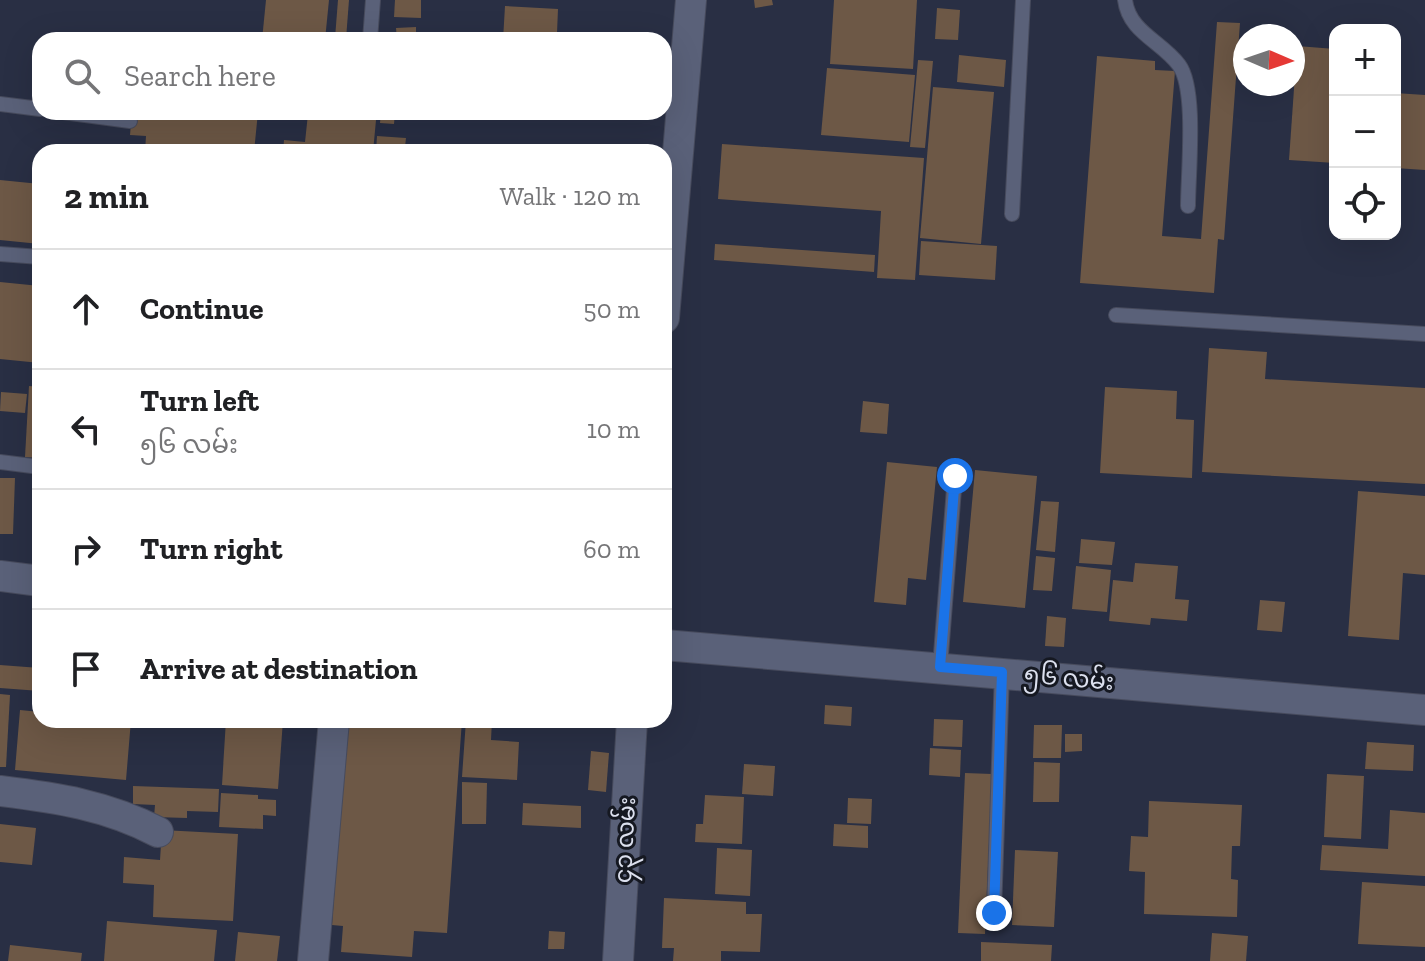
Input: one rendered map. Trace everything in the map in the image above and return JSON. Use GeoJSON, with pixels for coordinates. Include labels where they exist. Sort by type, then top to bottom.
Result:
{"type":"FeatureCollection","features":[{"type":"Feature","properties":{"kind":"street"},"geometry":{"type":"LineString","coordinates":[[672,217],[691,0]]}},
{"type":"Feature","properties":{"kind":"street"},"geometry":{"type":"LineString","coordinates":[[0,576],[32,580]]}},
{"type":"Feature","properties":{"kind":"street","name":"၅၆ လမ်း"},"geometry":{"type":"LineString","coordinates":[[672,646],[1425,710]]}},
{"type":"Feature","properties":{"kind":"street"},"geometry":{"type":"LineString","coordinates":[[313,961],[333,728]]}},
{"type":"Feature","properties":{"kind":"street","name":"၄၃ လမ်း"},"geometry":{"type":"LineString","coordinates":[[618,961],[632,728]]}},
{"type":"Feature","properties":{"kind":"street"},"geometry":{"type":"LineString","coordinates":[[0,791],[92,805],[126,816],[158,832]]}},
{"type":"Feature","properties":{"kind":"lane"},"geometry":{"type":"LineString","coordinates":[[371,32],[373,0]]}},
{"type":"Feature","properties":{"kind":"lane"},"geometry":{"type":"LineString","coordinates":[[1012,214],[1023,0]]}},
{"type":"Feature","properties":{"kind":"lane"},"geometry":{"type":"LineString","coordinates":[[1125,0],[1127,13],[1134,24],[1180,66],[1189,94],[1188,206]]}},
{"type":"Feature","properties":{"kind":"lane"},"geometry":{"type":"LineString","coordinates":[[0,104],[32,108]]}},
{"type":"Feature","properties":{"kind":"lane"},"geometry":{"type":"LineString","coordinates":[[123,120],[130,121]]}},
{"type":"Feature","properties":{"kind":"lane"},"geometry":{"type":"LineString","coordinates":[[0,254],[32,256]]}},
{"type":"Feature","properties":{"kind":"lane"},"geometry":{"type":"LineString","coordinates":[[1116,315],[1425,334]]}},
{"type":"Feature","properties":{"kind":"lane"},"geometry":{"type":"LineString","coordinates":[[0,462],[32,466]]}},
{"type":"Feature","properties":{"kind":"lane"},"geometry":{"type":"LineString","coordinates":[[940,667],[955,476]]}},
{"type":"Feature","properties":{"kind":"lane"},"geometry":{"type":"LineString","coordinates":[[994,913],[1002,672]]}},
{"type":"Feature","properties":{"kind":"building"},"geometry":{"type":"Polygon","coordinates":[[[266,0],[329,0],[326,32],[263,32],[266,0]]]}},
{"type":"Feature","properties":{"kind":"building"},"geometry":{"type":"Polygon","coordinates":[[[338,0],[349,0],[347,32],[335,32],[338,0]]]}},
{"type":"Feature","properties":{"kind":"building"},"geometry":{"type":"Polygon","coordinates":[[[395,0],[421,0],[421,18],[394,17],[395,0]]]}},
{"type":"Feature","properties":{"kind":"building"},"geometry":{"type":"Polygon","coordinates":[[[754,0],[772,0],[773,5],[755,8],[754,0]]]}},
{"type":"Feature","properties":{"kind":"building"},"geometry":{"type":"Polygon","coordinates":[[[834,0],[917,0],[913,69],[830,64],[834,0]]]}},
{"type":"Feature","properties":{"kind":"building"},"geometry":{"type":"Polygon","coordinates":[[[505,6],[558,9],[557,32],[503,32],[505,6]]]}},
{"type":"Feature","properties":{"kind":"building"},"geometry":{"type":"Polygon","coordinates":[[[937,8],[960,10],[958,40],[935,39],[937,8]]]}},
{"type":"Feature","properties":{"kind":"building"},"geometry":{"type":"Polygon","coordinates":[[[1217,22],[1240,23],[1233,24],[1235,96],[1224,240],[1218,239],[1214,293],[1080,283],[1097,56],[1155,61],[1155,70],[1175,71],[1162,236],[1201,239],[1217,22]]]}},
{"type":"Feature","properties":{"kind":"building"},"geometry":{"type":"Polygon","coordinates":[[[416,27],[416,32],[396,32],[396,28],[416,27]]]}},
{"type":"Feature","properties":{"kind":"building"},"geometry":{"type":"Polygon","coordinates":[[[1305,47],[1329,49],[1329,163],[1289,160],[1293,96],[1305,96],[1305,47]]]}},
{"type":"Feature","properties":{"kind":"building"},"geometry":{"type":"Polygon","coordinates":[[[959,55],[1006,60],[1004,87],[957,82],[959,55]]]}},
{"type":"Feature","properties":{"kind":"building"},"geometry":{"type":"Polygon","coordinates":[[[918,60],[933,61],[925,148],[910,147],[918,60]]]}},
{"type":"Feature","properties":{"kind":"building"},"geometry":{"type":"Polygon","coordinates":[[[827,68],[915,75],[909,142],[821,135],[827,68]]]}},
{"type":"Feature","properties":{"kind":"building"},"geometry":{"type":"Polygon","coordinates":[[[933,87],[994,92],[981,244],[920,238],[933,87]]]}},
{"type":"Feature","properties":{"kind":"building"},"geometry":{"type":"Polygon","coordinates":[[[1401,93],[1425,95],[1425,170],[1401,168],[1401,93]]]}},
{"type":"Feature","properties":{"kind":"building"},"geometry":{"type":"Polygon","coordinates":[[[131,120],[257,120],[255,144],[146,144],[146,136],[130,135],[131,120]]]}},
{"type":"Feature","properties":{"kind":"building"},"geometry":{"type":"Polygon","coordinates":[[[307,120],[376,120],[374,144],[284,144],[284,140],[305,142],[307,120]]]}},
{"type":"Feature","properties":{"kind":"building"},"geometry":{"type":"Polygon","coordinates":[[[380,120],[394,120],[394,124],[380,123],[380,120]]]}},
{"type":"Feature","properties":{"kind":"building"},"geometry":{"type":"Polygon","coordinates":[[[377,136],[406,138],[405,144],[376,144],[377,136]]]}},
{"type":"Feature","properties":{"kind":"building"},"geometry":{"type":"Polygon","coordinates":[[[722,144],[924,158],[915,280],[877,278],[881,211],[718,199],[722,144]]]}},
{"type":"Feature","properties":{"kind":"building"},"geometry":{"type":"Polygon","coordinates":[[[0,180],[32,183],[32,243],[0,240],[0,180]]]}},
{"type":"Feature","properties":{"kind":"building"},"geometry":{"type":"Polygon","coordinates":[[[921,241],[997,246],[995,280],[919,275],[921,241]]]}},
{"type":"Feature","properties":{"kind":"building"},"geometry":{"type":"Polygon","coordinates":[[[715,244],[875,255],[874,272],[714,260],[715,244]]]}},
{"type":"Feature","properties":{"kind":"building"},"geometry":{"type":"Polygon","coordinates":[[[0,282],[32,285],[32,362],[0,359],[0,282]]]}},
{"type":"Feature","properties":{"kind":"building"},"geometry":{"type":"Polygon","coordinates":[[[1209,348],[1267,352],[1265,379],[1425,388],[1425,484],[1202,472],[1209,348]]]}},
{"type":"Feature","properties":{"kind":"building"},"geometry":{"type":"Polygon","coordinates":[[[29,386],[32,386],[32,457],[25,457],[29,386]]]}},
{"type":"Feature","properties":{"kind":"building"},"geometry":{"type":"Polygon","coordinates":[[[1105,387],[1177,391],[1176,419],[1194,420],[1192,478],[1100,473],[1105,387]]]}},
{"type":"Feature","properties":{"kind":"building"},"geometry":{"type":"Polygon","coordinates":[[[1,392],[27,394],[25,413],[0,411],[1,392]]]}},
{"type":"Feature","properties":{"kind":"building"},"geometry":{"type":"Polygon","coordinates":[[[863,401],[889,404],[887,434],[860,432],[863,401]]]}},
{"type":"Feature","properties":{"kind":"building"},"geometry":{"type":"Polygon","coordinates":[[[887,462],[937,467],[926,580],[908,578],[906,605],[874,602],[887,462]]]}},
{"type":"Feature","properties":{"kind":"building"},"geometry":{"type":"Polygon","coordinates":[[[975,470],[1037,476],[1025,608],[963,602],[975,470]]]}},
{"type":"Feature","properties":{"kind":"building"},"geometry":{"type":"Polygon","coordinates":[[[0,478],[15,478],[13,534],[0,534],[0,478]]]}},
{"type":"Feature","properties":{"kind":"building"},"geometry":{"type":"Polygon","coordinates":[[[1358,491],[1425,496],[1425,575],[1403,573],[1399,640],[1348,636],[1358,491]]]}},
{"type":"Feature","properties":{"kind":"building"},"geometry":{"type":"Polygon","coordinates":[[[1041,501],[1059,502],[1055,552],[1036,550],[1041,501]]]}},
{"type":"Feature","properties":{"kind":"building"},"geometry":{"type":"Polygon","coordinates":[[[1081,539],[1115,542],[1112,565],[1079,563],[1081,539]]]}},
{"type":"Feature","properties":{"kind":"building"},"geometry":{"type":"Polygon","coordinates":[[[1036,556],[1055,558],[1052,591],[1033,590],[1036,556]]]}},
{"type":"Feature","properties":{"kind":"building"},"geometry":{"type":"Polygon","coordinates":[[[1135,563],[1178,566],[1175,599],[1189,600],[1187,621],[1151,618],[1150,625],[1109,621],[1113,580],[1133,582],[1135,563]]]}},
{"type":"Feature","properties":{"kind":"building"},"geometry":{"type":"Polygon","coordinates":[[[1076,566],[1111,570],[1107,612],[1072,609],[1076,566]]]}},
{"type":"Feature","properties":{"kind":"building"},"geometry":{"type":"Polygon","coordinates":[[[1260,600],[1285,602],[1282,632],[1257,630],[1260,600]]]}},
{"type":"Feature","properties":{"kind":"building"},"geometry":{"type":"Polygon","coordinates":[[[1047,616],[1066,618],[1064,647],[1045,646],[1047,616]]]}},
{"type":"Feature","properties":{"kind":"building"},"geometry":{"type":"Polygon","coordinates":[[[0,665],[32,667],[32,690],[0,688],[0,665]]]}},
{"type":"Feature","properties":{"kind":"building"},"geometry":{"type":"Polygon","coordinates":[[[0,694],[10,695],[6,767],[0,767],[0,694]]]}},
{"type":"Feature","properties":{"kind":"building"},"geometry":{"type":"Polygon","coordinates":[[[825,705],[852,707],[851,726],[824,724],[825,705]]]}},
{"type":"Feature","properties":{"kind":"building"},"geometry":{"type":"Polygon","coordinates":[[[20,710],[32,711],[32,728],[130,728],[126,780],[15,770],[20,710]]]}},
{"type":"Feature","properties":{"kind":"building"},"geometry":{"type":"Polygon","coordinates":[[[934,719],[963,720],[962,747],[933,746],[934,719]]]}},
{"type":"Feature","properties":{"kind":"building"},"geometry":{"type":"Polygon","coordinates":[[[1034,725],[1062,725],[1061,758],[1033,758],[1034,725]]]}},
{"type":"Feature","properties":{"kind":"building"},"geometry":{"type":"Polygon","coordinates":[[[226,728],[282,728],[278,789],[222,785],[226,728]]]}},
{"type":"Feature","properties":{"kind":"building"},"geometry":{"type":"Polygon","coordinates":[[[346,728],[461,728],[447,933],[414,931],[412,957],[341,952],[343,926],[332,925],[346,728]]]}},
{"type":"Feature","properties":{"kind":"building"},"geometry":{"type":"Polygon","coordinates":[[[465,728],[492,728],[491,740],[519,742],[517,780],[462,777],[465,728]]]}},
{"type":"Feature","properties":{"kind":"building"},"geometry":{"type":"Polygon","coordinates":[[[1065,734],[1082,734],[1082,751],[1065,752],[1065,734]]]}},
{"type":"Feature","properties":{"kind":"building"},"geometry":{"type":"Polygon","coordinates":[[[1367,742],[1414,745],[1413,771],[1365,769],[1367,742]]]}},
{"type":"Feature","properties":{"kind":"building"},"geometry":{"type":"Polygon","coordinates":[[[930,748],[961,750],[960,777],[929,775],[930,748]]]}},
{"type":"Feature","properties":{"kind":"building"},"geometry":{"type":"Polygon","coordinates":[[[591,751],[609,753],[606,792],[588,790],[591,751]]]}},
{"type":"Feature","properties":{"kind":"building"},"geometry":{"type":"Polygon","coordinates":[[[1034,762],[1060,763],[1059,802],[1033,802],[1034,762]]]}},
{"type":"Feature","properties":{"kind":"building"},"geometry":{"type":"Polygon","coordinates":[[[744,764],[775,766],[773,796],[742,794],[744,764]]]}},
{"type":"Feature","properties":{"kind":"building"},"geometry":{"type":"Polygon","coordinates":[[[965,773],[992,774],[985,934],[958,933],[965,773]]]}},
{"type":"Feature","properties":{"kind":"building"},"geometry":{"type":"Polygon","coordinates":[[[1327,774],[1364,776],[1361,839],[1324,837],[1327,774]]]}},
{"type":"Feature","properties":{"kind":"building"},"geometry":{"type":"Polygon","coordinates":[[[462,782],[487,783],[486,824],[462,824],[462,782]]]}},
{"type":"Feature","properties":{"kind":"building"},"geometry":{"type":"Polygon","coordinates":[[[133,786],[219,789],[218,812],[187,811],[187,818],[154,817],[155,805],[133,804],[133,786]]]}},
{"type":"Feature","properties":{"kind":"building"},"geometry":{"type":"Polygon","coordinates":[[[221,793],[258,795],[258,799],[276,800],[276,816],[263,815],[263,829],[219,827],[221,793]]]}},
{"type":"Feature","properties":{"kind":"building"},"geometry":{"type":"Polygon","coordinates":[[[705,795],[744,797],[742,844],[695,842],[696,824],[703,824],[705,795]]]}},
{"type":"Feature","properties":{"kind":"building"},"geometry":{"type":"Polygon","coordinates":[[[848,798],[872,799],[871,824],[847,823],[848,798]]]}},
{"type":"Feature","properties":{"kind":"building"},"geometry":{"type":"Polygon","coordinates":[[[1149,801],[1242,805],[1240,846],[1232,846],[1231,879],[1238,880],[1237,917],[1144,914],[1145,872],[1129,871],[1131,836],[1148,837],[1149,801]]]}},
{"type":"Feature","properties":{"kind":"building"},"geometry":{"type":"Polygon","coordinates":[[[523,803],[581,806],[581,828],[522,825],[523,803]]]}},
{"type":"Feature","properties":{"kind":"building"},"geometry":{"type":"Polygon","coordinates":[[[1390,810],[1425,813],[1425,876],[1320,870],[1322,845],[1388,849],[1390,810]]]}},
{"type":"Feature","properties":{"kind":"building"},"geometry":{"type":"Polygon","coordinates":[[[0,824],[36,828],[32,865],[0,862],[0,824]]]}},
{"type":"Feature","properties":{"kind":"building"},"geometry":{"type":"Polygon","coordinates":[[[834,824],[868,826],[868,848],[833,846],[834,824]]]}},
{"type":"Feature","properties":{"kind":"building"},"geometry":{"type":"Polygon","coordinates":[[[162,830],[238,834],[233,921],[153,917],[154,885],[123,883],[124,857],[160,860],[162,830]]]}},
{"type":"Feature","properties":{"kind":"building"},"geometry":{"type":"Polygon","coordinates":[[[717,848],[752,850],[750,896],[715,894],[717,848]]]}},
{"type":"Feature","properties":{"kind":"building"},"geometry":{"type":"Polygon","coordinates":[[[1015,850],[1058,852],[1054,927],[1012,925],[1015,850]]]}},
{"type":"Feature","properties":{"kind":"building"},"geometry":{"type":"Polygon","coordinates":[[[1362,882],[1425,886],[1425,947],[1358,944],[1362,882]]]}},
{"type":"Feature","properties":{"kind":"building"},"geometry":{"type":"Polygon","coordinates":[[[664,898],[746,902],[746,914],[762,914],[760,952],[721,951],[721,961],[673,961],[674,948],[662,948],[664,898]]]}},
{"type":"Feature","properties":{"kind":"building"},"geometry":{"type":"Polygon","coordinates":[[[107,921],[217,930],[214,961],[104,961],[107,921]]]}},
{"type":"Feature","properties":{"kind":"building"},"geometry":{"type":"Polygon","coordinates":[[[549,931],[565,932],[564,949],[548,949],[549,931]]]}},
{"type":"Feature","properties":{"kind":"building"},"geometry":{"type":"Polygon","coordinates":[[[238,932],[280,936],[277,961],[235,961],[238,932]]]}},
{"type":"Feature","properties":{"kind":"building"},"geometry":{"type":"Polygon","coordinates":[[[1212,933],[1248,936],[1246,961],[1210,961],[1212,933]]]}},
{"type":"Feature","properties":{"kind":"building"},"geometry":{"type":"Polygon","coordinates":[[[981,942],[1052,945],[1051,961],[981,961],[981,942]]]}},
{"type":"Feature","properties":{"kind":"building"},"geometry":{"type":"Polygon","coordinates":[[[10,945],[82,953],[81,961],[8,961],[10,945]]]}},
{"type":"Feature","properties":{"kind":"route"},"geometry":{"type":"LineString","coordinates":[[955,476],[940,667],[1002,672],[994,913]]}}]}
